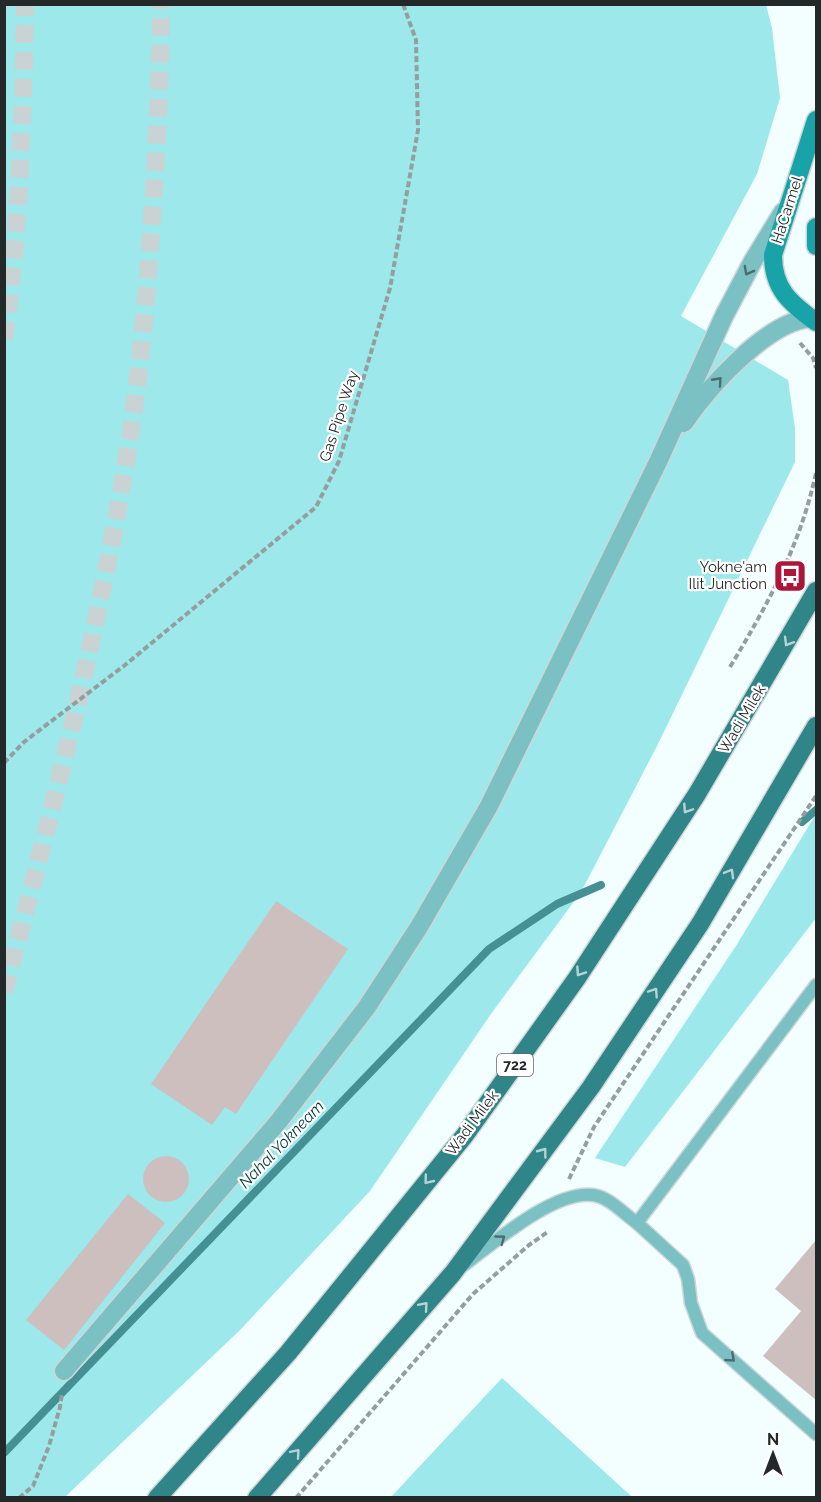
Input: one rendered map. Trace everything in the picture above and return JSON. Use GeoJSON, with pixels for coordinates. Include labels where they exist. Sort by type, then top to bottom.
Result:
{"type":"FeatureCollection","features":[{"type":"Feature","properties":{"kind":"main road","name":"Wadi Milek"},"geometry":{"type":"LineString","coordinates":[[157,1497],[288,1353],[465,1135],[577,978],[678,824],[816,591]]}},
{"type":"Feature","properties":{"kind":"main road"},"geometry":{"type":"LineString","coordinates":[[257,1497],[453,1273],[591,1087],[700,924],[816,726]]}},
{"type":"Feature","properties":{"kind":"street","name":"HaCarmel"},"geometry":{"type":"LineString","coordinates":[[814,320],[786,298],[775,275],[773,255],[816,120]]}},
{"type":"Feature","properties":{"kind":"street"},"geometry":{"type":"LineString","coordinates":[[64,1371],[279,1121],[367,1006],[419,927],[494,796],[658,462],[724,316],[753,261],[789,202]]}},
{"type":"Feature","properties":{"kind":"street"},"geometry":{"type":"LineString","coordinates":[[816,227],[816,246]]}},
{"type":"Feature","properties":{"kind":"street"},"geometry":{"type":"LineString","coordinates":[[658,462],[694,408],[722,376],[781,327],[800,318],[814,320]]}},
{"type":"Feature","properties":{"kind":"lane"},"geometry":{"type":"LineString","coordinates":[[637,1222],[816,985]]}},
{"type":"Feature","properties":{"kind":"lane"},"geometry":{"type":"LineString","coordinates":[[453,1273],[540,1211],[564,1199],[586,1195],[603,1198],[637,1222],[683,1265],[688,1279],[691,1303],[702,1333],[816,1434]]}},
{"type":"Feature","properties":{"kind":"path","name":"Gas Pipe Way"},"geometry":{"type":"LineString","coordinates":[[4,763],[24,742],[124,665],[316,507],[339,461],[390,288],[418,130],[416,40],[403,4]]}},
{"type":"Feature","properties":{"kind":"path"},"geometry":{"type":"LineString","coordinates":[[730,667],[766,608],[797,540],[811,498],[816,473]]}},
{"type":"Feature","properties":{"kind":"path"},"geometry":{"type":"LineString","coordinates":[[19,1497],[33,1486],[49,1446],[60,1407],[64,1371]]}},
{"type":"Feature","properties":{"kind":"shaded area"},"geometry":{"type":"Polygon","coordinates":[[[5,5],[766,5],[772,28],[780,98],[757,174],[681,316],[788,380],[795,428],[795,462],[657,746],[581,892],[493,1011],[370,1191],[240,1330],[65,1497],[5,1498],[5,5]]]}},
{"type":"Feature","properties":{"kind":"shaded area"},"geometry":{"type":"Polygon","coordinates":[[[816,814],[816,918],[625,1167],[595,1158],[736,946],[816,814]]]}},
{"type":"Feature","properties":{"kind":"shaded area"},"geometry":{"type":"Polygon","coordinates":[[[502,1378],[632,1497],[391,1497],[502,1378]]]}},
{"type":"Feature","properties":{"kind":"building"},"geometry":{"type":"Polygon","coordinates":[[[276,901],[348,949],[236,1114],[225,1107],[212,1125],[151,1084],[276,901]]]}},
{"type":"Feature","properties":{"kind":"building"},"geometry":{"type":"Polygon","coordinates":[[[166,1156],[182,1163],[189,1179],[182,1195],[166,1202],[150,1195],[143,1179],[150,1163],[166,1156]]]}},
{"type":"Feature","properties":{"kind":"building"},"geometry":{"type":"Polygon","coordinates":[[[128,1194],[165,1223],[64,1350],[26,1320],[128,1194]]]}},
{"type":"Feature","properties":{"kind":"building"},"geometry":{"type":"Polygon","coordinates":[[[816,1240],[816,1400],[763,1356],[801,1311],[775,1289],[816,1240]]]}},
{"type":"Feature","properties":{"kind":"waterway","name":"Nahal Yokneam"},"geometry":{"type":"LineString","coordinates":[[802,822],[816,810]]}},
{"type":"Feature","properties":{"kind":"waterway","name":"Nahal Yokneam"},"geometry":{"type":"LineString","coordinates":[[4,1453],[489,949],[557,904],[601,885]]}},
{"type":"Feature","properties":{"kind":"tunnel"},"geometry":{"type":"LineString","coordinates":[[4,339],[17,214],[25,4]]}},
{"type":"Feature","properties":{"kind":"tunnel"},"geometry":{"type":"LineString","coordinates":[[4,992],[58,785],[90,647],[130,437],[151,237],[161,4]]}},
{"type":"Feature","properties":{"kind":"place","name":"Yokne'am Ilit Junction"},"geometry":{"type":"Point","coordinates":[790,576]}}]}
